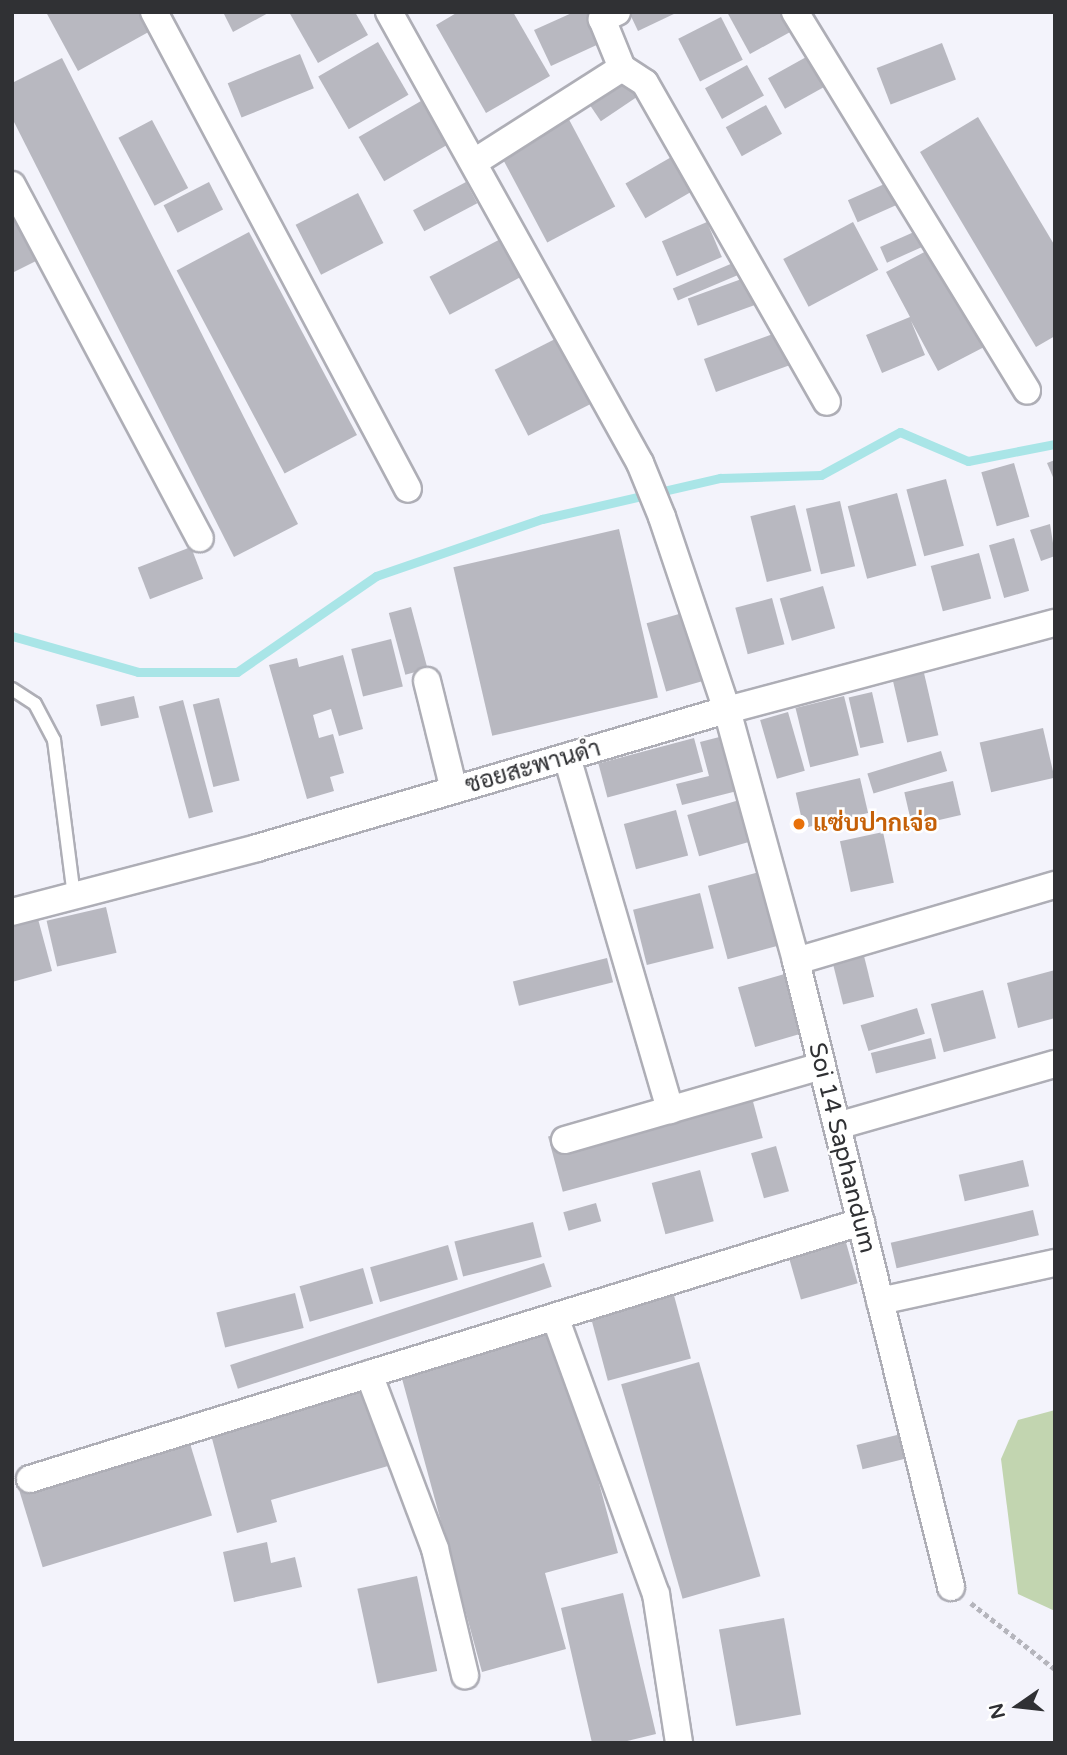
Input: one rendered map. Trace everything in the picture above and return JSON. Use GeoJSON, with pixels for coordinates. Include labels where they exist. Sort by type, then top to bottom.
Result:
{"type":"FeatureCollection","features":[{"type":"Feature","properties":{"kind":"street"},"geometry":{"type":"LineString","coordinates":[[154,12],[408,489]]}},
{"type":"Feature","properties":{"kind":"street","name":"Soi 14 Saphandum"},"geometry":{"type":"LineString","coordinates":[[389,12],[476,161],[640,463],[662,517],[727,710],[796,961],[951,1587]]}},
{"type":"Feature","properties":{"kind":"street"},"geometry":{"type":"LineString","coordinates":[[617,12],[602,19],[622,68],[645,83],[827,402]]}},
{"type":"Feature","properties":{"kind":"street"},"geometry":{"type":"LineString","coordinates":[[795,12],[1027,391]]}},
{"type":"Feature","properties":{"kind":"street"},"geometry":{"type":"LineString","coordinates":[[476,161],[622,68]]}},
{"type":"Feature","properties":{"kind":"street"},"geometry":{"type":"LineString","coordinates":[[12,185],[200,538]]}},
{"type":"Feature","properties":{"kind":"street","name":"ซอยสะพานดำ"},"geometry":{"type":"LineString","coordinates":[[12,912],[454,790],[727,710],[1055,623]]}},
{"type":"Feature","properties":{"kind":"street"},"geometry":{"type":"LineString","coordinates":[[427,681],[454,790]]}},
{"type":"Feature","properties":{"kind":"street"},"geometry":{"type":"LineString","coordinates":[[567,757],[670,1110]]}},
{"type":"Feature","properties":{"kind":"street"},"geometry":{"type":"LineString","coordinates":[[796,961],[1055,886]]}},
{"type":"Feature","properties":{"kind":"street"},"geometry":{"type":"LineString","coordinates":[[837,1126],[1055,1064]]}},
{"type":"Feature","properties":{"kind":"street"},"geometry":{"type":"LineString","coordinates":[[565,1140],[822,1066]]}},
{"type":"Feature","properties":{"kind":"street"},"geometry":{"type":"LineString","coordinates":[[30,1479],[861,1222]]}},
{"type":"Feature","properties":{"kind":"street"},"geometry":{"type":"LineString","coordinates":[[880,1301],[1055,1263]]}},
{"type":"Feature","properties":{"kind":"street"},"geometry":{"type":"LineString","coordinates":[[555,1317],[656,1594],[679,1743]]}},
{"type":"Feature","properties":{"kind":"street"},"geometry":{"type":"LineString","coordinates":[[369,1374],[435,1549],[465,1675]]}},
{"type":"Feature","properties":{"kind":"lane"},"geometry":{"type":"LineString","coordinates":[[12,689],[35,704],[54,740],[74,896]]}},
{"type":"Feature","properties":{"kind":"path"},"geometry":{"type":"LineString","coordinates":[[951,1587],[1055,1669]]}},
{"type":"Feature","properties":{"kind":"green space"},"geometry":{"type":"Polygon","coordinates":[[[1055,1410],[1055,1611],[1018,1594],[1001,1459],[1018,1420],[1055,1410]]]}},
{"type":"Feature","properties":{"kind":"building"},"geometry":{"type":"Polygon","coordinates":[[[46,12],[144,12],[154,29],[78,71],[46,12]]]}},
{"type":"Feature","properties":{"kind":"building"},"geometry":{"type":"Polygon","coordinates":[[[223,12],[270,12],[233,32],[223,12]]]}},
{"type":"Feature","properties":{"kind":"building"},"geometry":{"type":"Polygon","coordinates":[[[289,12],[355,12],[368,35],[318,63],[289,12]]]}},
{"type":"Feature","properties":{"kind":"building"},"geometry":{"type":"Polygon","coordinates":[[[458,12],[513,12],[550,76],[486,113],[436,25],[458,12]]]}},
{"type":"Feature","properties":{"kind":"building"},"geometry":{"type":"Polygon","coordinates":[[[574,12],[587,12],[601,43],[551,66],[534,30],[574,12]]]}},
{"type":"Feature","properties":{"kind":"building"},"geometry":{"type":"Polygon","coordinates":[[[629,12],[678,12],[638,31],[629,12]]]}},
{"type":"Feature","properties":{"kind":"building"},"geometry":{"type":"Polygon","coordinates":[[[727,12],[781,12],[792,31],[750,54],[727,12]]]}},
{"type":"Feature","properties":{"kind":"building"},"geometry":{"type":"Polygon","coordinates":[[[721,17],[743,60],[700,82],[678,39],[721,17]]]}},
{"type":"Feature","properties":{"kind":"building"},"geometry":{"type":"Polygon","coordinates":[[[378,42],[408,95],[349,129],[318,76],[378,42]]]}},
{"type":"Feature","properties":{"kind":"building"},"geometry":{"type":"Polygon","coordinates":[[[942,43],[956,79],[891,104],[877,68],[942,43]]]}},
{"type":"Feature","properties":{"kind":"building"},"geometry":{"type":"Polygon","coordinates":[[[817,51],[834,82],[785,109],[768,78],[817,51]]]}},
{"type":"Feature","properties":{"kind":"building"},"geometry":{"type":"Polygon","coordinates":[[[300,54],[314,88],[242,118],[228,83],[300,54]]]}},
{"type":"Feature","properties":{"kind":"building"},"geometry":{"type":"Polygon","coordinates":[[[62,58],[298,524],[234,557],[12,118],[12,83],[62,58]]]}},
{"type":"Feature","properties":{"kind":"building"},"geometry":{"type":"Polygon","coordinates":[[[636,59],[654,86],[601,121],[583,95],[636,59]]]}},
{"type":"Feature","properties":{"kind":"building"},"geometry":{"type":"Polygon","coordinates":[[[747,65],[764,96],[722,119],[705,88],[747,65]]]}},
{"type":"Feature","properties":{"kind":"building"},"geometry":{"type":"Polygon","coordinates":[[[421,101],[446,145],[384,181],[359,137],[421,101]]]}},
{"type":"Feature","properties":{"kind":"building"},"geometry":{"type":"Polygon","coordinates":[[[766,105],[782,134],[742,156],[726,127],[766,105]]]}},
{"type":"Feature","properties":{"kind":"building"},"geometry":{"type":"Polygon","coordinates":[[[565,112],[615,206],[547,243],[497,148],[565,112]]]}},
{"type":"Feature","properties":{"kind":"building"},"geometry":{"type":"Polygon","coordinates":[[[978,117],[1055,246],[1055,336],[1036,347],[920,152],[978,117]]]}},
{"type":"Feature","properties":{"kind":"building"},"geometry":{"type":"Polygon","coordinates":[[[152,120],[188,188],[155,206],[118,138],[152,120]]]}},
{"type":"Feature","properties":{"kind":"building"},"geometry":{"type":"Polygon","coordinates":[[[680,152],[700,187],[645,218],[625,184],[680,152]]]}},
{"type":"Feature","properties":{"kind":"building"},"geometry":{"type":"Polygon","coordinates":[[[209,182],[223,210],[178,233],[164,205],[209,182]]]}},
{"type":"Feature","properties":{"kind":"building"},"geometry":{"type":"Polygon","coordinates":[[[466,182],[477,203],[424,231],[413,210],[466,182]]]}},
{"type":"Feature","properties":{"kind":"building"},"geometry":{"type":"Polygon","coordinates":[[[889,182],[899,204],[858,222],[848,200],[889,182]]]}},
{"type":"Feature","properties":{"kind":"building"},"geometry":{"type":"Polygon","coordinates":[[[358,193],[383,243],[321,275],[296,225],[358,193]]]}},
{"type":"Feature","properties":{"kind":"building"},"geometry":{"type":"Polygon","coordinates":[[[12,210],[44,257],[12,273],[12,210]]]}},
{"type":"Feature","properties":{"kind":"building"},"geometry":{"type":"Polygon","coordinates":[[[707,222],[722,257],[677,276],[662,241],[707,222]]]}},
{"type":"Feature","properties":{"kind":"building"},"geometry":{"type":"Polygon","coordinates":[[[853,222],[878,270],[809,307],[783,259],[853,222]]]}},
{"type":"Feature","properties":{"kind":"building"},"geometry":{"type":"Polygon","coordinates":[[[923,228],[930,244],[887,263],[880,247],[923,228]]]}},
{"type":"Feature","properties":{"kind":"building"},"geometry":{"type":"Polygon","coordinates":[[[249,232],[357,435],[285,474],[177,270],[249,232]]]}},
{"type":"Feature","properties":{"kind":"building"},"geometry":{"type":"Polygon","coordinates":[[[508,235],[528,273],[450,315],[429,277],[508,235]]]}},
{"type":"Feature","properties":{"kind":"building"},"geometry":{"type":"Polygon","coordinates":[[[936,246],[988,345],[938,371],[911,321],[925,355],[882,373],[866,335],[910,317],[886,272],[936,246]]]}},
{"type":"Feature","properties":{"kind":"building"},"geometry":{"type":"Polygon","coordinates":[[[740,260],[745,272],[678,300],[673,289],[740,260]]]}},
{"type":"Feature","properties":{"kind":"building"},"geometry":{"type":"Polygon","coordinates":[[[747,277],[757,304],[698,326],[688,299],[747,277]]]}},
{"type":"Feature","properties":{"kind":"building"},"geometry":{"type":"Polygon","coordinates":[[[781,331],[793,364],[716,392],[704,359],[781,331]]]}},
{"type":"Feature","properties":{"kind":"building"},"geometry":{"type":"Polygon","coordinates":[[[557,338],[591,404],[528,436],[495,370],[557,338]]]}},
{"type":"Feature","properties":{"kind":"building"},"geometry":{"type":"Polygon","coordinates":[[[1055,460],[1055,482],[1047,463],[1055,460]]]}},
{"type":"Feature","properties":{"kind":"building"},"geometry":{"type":"Polygon","coordinates":[[[1014,463],[1029,517],[997,526],[981,472],[1014,463]]]}},
{"type":"Feature","properties":{"kind":"building"},"geometry":{"type":"Polygon","coordinates":[[[946,479],[964,546],[924,556],[906,490],[946,479]]]}},
{"type":"Feature","properties":{"kind":"building"},"geometry":{"type":"Polygon","coordinates":[[[897,493],[916,565],[867,579],[848,506],[897,493]]]}},
{"type":"Feature","properties":{"kind":"building"},"geometry":{"type":"Polygon","coordinates":[[[840,501],[855,566],[821,574],[806,509],[840,501]]]}},
{"type":"Feature","properties":{"kind":"building"},"geometry":{"type":"Polygon","coordinates":[[[795,505],[811,571],[767,582],[750,516],[795,505]]]}},
{"type":"Feature","properties":{"kind":"building"},"geometry":{"type":"Polygon","coordinates":[[[1050,524],[1055,556],[1041,561],[1030,530],[1050,524]]]}},
{"type":"Feature","properties":{"kind":"building"},"geometry":{"type":"Polygon","coordinates":[[[619,529],[658,698],[492,736],[453,567],[619,529]]]}},
{"type":"Feature","properties":{"kind":"building"},"geometry":{"type":"Polygon","coordinates":[[[1014,538],[1029,591],[1004,598],[989,545],[1014,538]]]}},
{"type":"Feature","properties":{"kind":"building"},"geometry":{"type":"Polygon","coordinates":[[[191,547],[203,579],[150,599],[138,567],[191,547]]]}},
{"type":"Feature","properties":{"kind":"building"},"geometry":{"type":"Polygon","coordinates":[[[979,553],[991,598],[943,611],[931,566],[979,553]]]}},
{"type":"Feature","properties":{"kind":"building"},"geometry":{"type":"Polygon","coordinates":[[[823,586],[835,628],[792,641],[780,598],[823,586]]]}},
{"type":"Feature","properties":{"kind":"building"},"geometry":{"type":"Polygon","coordinates":[[[772,598],[784,644],[748,654],[735,608],[772,598]]]}},
{"type":"Feature","properties":{"kind":"building"},"geometry":{"type":"Polygon","coordinates":[[[411,607],[428,669],[405,675],[389,613],[411,607]]]}},
{"type":"Feature","properties":{"kind":"building"},"geometry":{"type":"Polygon","coordinates":[[[686,612],[706,680],[666,692],[647,623],[686,612]]]}},
{"type":"Feature","properties":{"kind":"building"},"geometry":{"type":"Polygon","coordinates":[[[391,639],[403,687],[363,696],[351,649],[391,639]]]}},
{"type":"Feature","properties":{"kind":"building"},"geometry":{"type":"Polygon","coordinates":[[[343,655],[363,729],[339,736],[331,709],[313,715],[319,738],[333,734],[344,773],[330,777],[334,791],[307,799],[269,665],[297,658],[299,667],[343,655]]]}},
{"type":"Feature","properties":{"kind":"building"},"geometry":{"type":"Polygon","coordinates":[[[924,673],[938,735],[907,743],[893,680],[924,673]]]}},
{"type":"Feature","properties":{"kind":"building"},"geometry":{"type":"Polygon","coordinates":[[[872,692],[884,743],[860,748],[849,697],[872,692]]]}},
{"type":"Feature","properties":{"kind":"building"},"geometry":{"type":"Polygon","coordinates":[[[134,696],[139,717],[101,726],[96,705],[134,696]]]}},
{"type":"Feature","properties":{"kind":"building"},"geometry":{"type":"Polygon","coordinates":[[[844,696],[859,755],[810,767],[795,708],[844,696]]]}},
{"type":"Feature","properties":{"kind":"building"},"geometry":{"type":"Polygon","coordinates":[[[219,698],[240,780],[213,787],[193,705],[219,698]]]}},
{"type":"Feature","properties":{"kind":"building"},"geometry":{"type":"Polygon","coordinates":[[[183,700],[213,812],[189,819],[159,706],[183,700]]]}},
{"type":"Feature","properties":{"kind":"building"},"geometry":{"type":"Polygon","coordinates":[[[788,712],[805,771],[777,779],[760,720],[788,712]]]}},
{"type":"Feature","properties":{"kind":"building"},"geometry":{"type":"Polygon","coordinates":[[[1043,728],[1054,778],[991,792],[980,743],[1043,728]]]}},
{"type":"Feature","properties":{"kind":"building"},"geometry":{"type":"Polygon","coordinates":[[[731,734],[745,789],[682,805],[676,784],[709,776],[700,742],[731,734]]]}},
{"type":"Feature","properties":{"kind":"building"},"geometry":{"type":"Polygon","coordinates":[[[694,738],[703,772],[607,797],[598,764],[694,738]]]}},
{"type":"Feature","properties":{"kind":"building"},"geometry":{"type":"Polygon","coordinates":[[[941,751],[947,771],[874,794],[867,774],[941,751]]]}},
{"type":"Feature","properties":{"kind":"building"},"geometry":{"type":"Polygon","coordinates":[[[860,778],[868,813],[804,828],[796,793],[860,778]]]}},
{"type":"Feature","properties":{"kind":"building"},"geometry":{"type":"Polygon","coordinates":[[[953,781],[961,815],[912,826],[904,792],[953,781]]]}},
{"type":"Feature","properties":{"kind":"building"},"geometry":{"type":"Polygon","coordinates":[[[743,799],[755,840],[699,856],[687,815],[743,799]]]}},
{"type":"Feature","properties":{"kind":"building"},"geometry":{"type":"Polygon","coordinates":[[[676,810],[688,855],[636,869],[624,824],[676,810]]]}},
{"type":"Feature","properties":{"kind":"building"},"geometry":{"type":"Polygon","coordinates":[[[883,832],[894,883],[851,892],[840,841],[883,832]]]}},
{"type":"Feature","properties":{"kind":"building"},"geometry":{"type":"Polygon","coordinates":[[[763,871],[783,944],[728,959],[708,886],[763,871]]]}},
{"type":"Feature","properties":{"kind":"building"},"geometry":{"type":"Polygon","coordinates":[[[700,893],[714,948],[647,965],[633,910],[700,893]]]}},
{"type":"Feature","properties":{"kind":"building"},"geometry":{"type":"Polygon","coordinates":[[[106,907],[117,953],[57,967],[47,921],[106,907]]]}},
{"type":"Feature","properties":{"kind":"building"},"geometry":{"type":"Polygon","coordinates":[[[38,919],[52,971],[12,982],[12,926],[38,919]]]}},
{"type":"Feature","properties":{"kind":"building"},"geometry":{"type":"Polygon","coordinates":[[[863,952],[874,997],[843,1004],[832,960],[863,952]]]}},
{"type":"Feature","properties":{"kind":"building"},"geometry":{"type":"Polygon","coordinates":[[[607,958],[613,982],[519,1006],[513,981],[607,958]]]}},
{"type":"Feature","properties":{"kind":"building"},"geometry":{"type":"Polygon","coordinates":[[[1055,970],[1055,1018],[1018,1028],[1007,983],[1055,970]]]}},
{"type":"Feature","properties":{"kind":"building"},"geometry":{"type":"Polygon","coordinates":[[[788,973],[805,1033],[755,1047],[738,987],[788,973]]]}},
{"type":"Feature","properties":{"kind":"building"},"geometry":{"type":"Polygon","coordinates":[[[983,990],[996,1038],[944,1052],[931,1004],[983,990]]]}},
{"type":"Feature","properties":{"kind":"building"},"geometry":{"type":"Polygon","coordinates":[[[917,1008],[925,1034],[868,1051],[861,1025],[917,1008]]]}},
{"type":"Feature","properties":{"kind":"building"},"geometry":{"type":"Polygon","coordinates":[[[931,1038],[936,1058],[876,1073],[871,1053],[931,1038]]]}},
{"type":"Feature","properties":{"kind":"building"},"geometry":{"type":"Polygon","coordinates":[[[748,1083],[763,1138],[563,1192],[548,1137],[748,1083]]]}},
{"type":"Feature","properties":{"kind":"building"},"geometry":{"type":"Polygon","coordinates":[[[776,1146],[789,1191],[764,1198],[751,1153],[776,1146]]]}},
{"type":"Feature","properties":{"kind":"building"},"geometry":{"type":"Polygon","coordinates":[[[1023,1160],[1029,1186],[965,1201],[959,1175],[1023,1160]]]}},
{"type":"Feature","properties":{"kind":"building"},"geometry":{"type":"Polygon","coordinates":[[[700,1170],[714,1221],[665,1234],[652,1183],[700,1170]]]}},
{"type":"Feature","properties":{"kind":"building"},"geometry":{"type":"Polygon","coordinates":[[[596,1203],[601,1221],[569,1231],[563,1212],[596,1203]]]}},
{"type":"Feature","properties":{"kind":"building"},"geometry":{"type":"Polygon","coordinates":[[[1033,1210],[1039,1235],[897,1268],[891,1243],[1033,1210]]]}},
{"type":"Feature","properties":{"kind":"building"},"geometry":{"type":"Polygon","coordinates":[[[533,1222],[542,1257],[463,1277],[454,1242],[533,1222]]]}},
{"type":"Feature","properties":{"kind":"building"},"geometry":{"type":"Polygon","coordinates":[[[845,1239],[858,1283],[801,1299],[788,1255],[845,1239]]]}},
{"type":"Feature","properties":{"kind":"building"},"geometry":{"type":"Polygon","coordinates":[[[448,1245],[458,1280],[380,1302],[370,1267],[448,1245]]]}},
{"type":"Feature","properties":{"kind":"building"},"geometry":{"type":"Polygon","coordinates":[[[544,1263],[552,1287],[238,1389],[230,1365],[544,1263]]]}},
{"type":"Feature","properties":{"kind":"building"},"geometry":{"type":"Polygon","coordinates":[[[363,1268],[373,1304],[310,1322],[300,1286],[363,1268]]]}},
{"type":"Feature","properties":{"kind":"building"},"geometry":{"type":"Polygon","coordinates":[[[672,1288],[691,1359],[608,1381],[589,1310],[672,1288]]]}},
{"type":"Feature","properties":{"kind":"building"},"geometry":{"type":"Polygon","coordinates":[[[295,1293],[304,1328],[225,1348],[216,1313],[295,1293]]]}},
{"type":"Feature","properties":{"kind":"building"},"geometry":{"type":"Polygon","coordinates":[[[558,1332],[618,1553],[545,1573],[566,1649],[482,1672],[401,1375],[558,1332]]]}},
{"type":"Feature","properties":{"kind":"building"},"geometry":{"type":"Polygon","coordinates":[[[699,1362],[760,1576],[683,1599],[621,1384],[699,1362]]]}},
{"type":"Feature","properties":{"kind":"building"},"geometry":{"type":"Polygon","coordinates":[[[367,1388],[388,1466],[271,1500],[277,1522],[237,1533],[210,1431],[367,1388]]]}},
{"type":"Feature","properties":{"kind":"building"},"geometry":{"type":"Polygon","coordinates":[[[905,1433],[911,1457],[863,1469],[856,1445],[905,1433]]]}},
{"type":"Feature","properties":{"kind":"building"},"geometry":{"type":"Polygon","coordinates":[[[188,1437],[212,1515],[43,1567],[19,1489],[188,1437]]]}},
{"type":"Feature","properties":{"kind":"building"},"geometry":{"type":"Polygon","coordinates":[[[267,1542],[271,1563],[295,1557],[302,1587],[234,1602],[223,1552],[267,1542]]]}},
{"type":"Feature","properties":{"kind":"building"},"geometry":{"type":"Polygon","coordinates":[[[417,1576],[437,1671],[378,1684],[357,1589],[417,1576]]]}},
{"type":"Feature","properties":{"kind":"building"},"geometry":{"type":"Polygon","coordinates":[[[623,1593],[656,1734],[619,1743],[592,1743],[561,1608],[623,1593]]]}},
{"type":"Feature","properties":{"kind":"building"},"geometry":{"type":"Polygon","coordinates":[[[784,1618],[801,1715],[736,1726],[719,1629],[784,1618]]]}},
{"type":"Feature","properties":{"kind":"waterway"},"geometry":{"type":"LineString","coordinates":[[12,636],[138,672],[237,672],[376,576],[542,519],[720,478],[821,475],[900,432],[968,461],[1055,444]]}},
{"type":"Feature","properties":{"kind":"place","name":"แซ่บปากเจ่อ"},"geometry":{"type":"Point","coordinates":[799,824]}}]}
